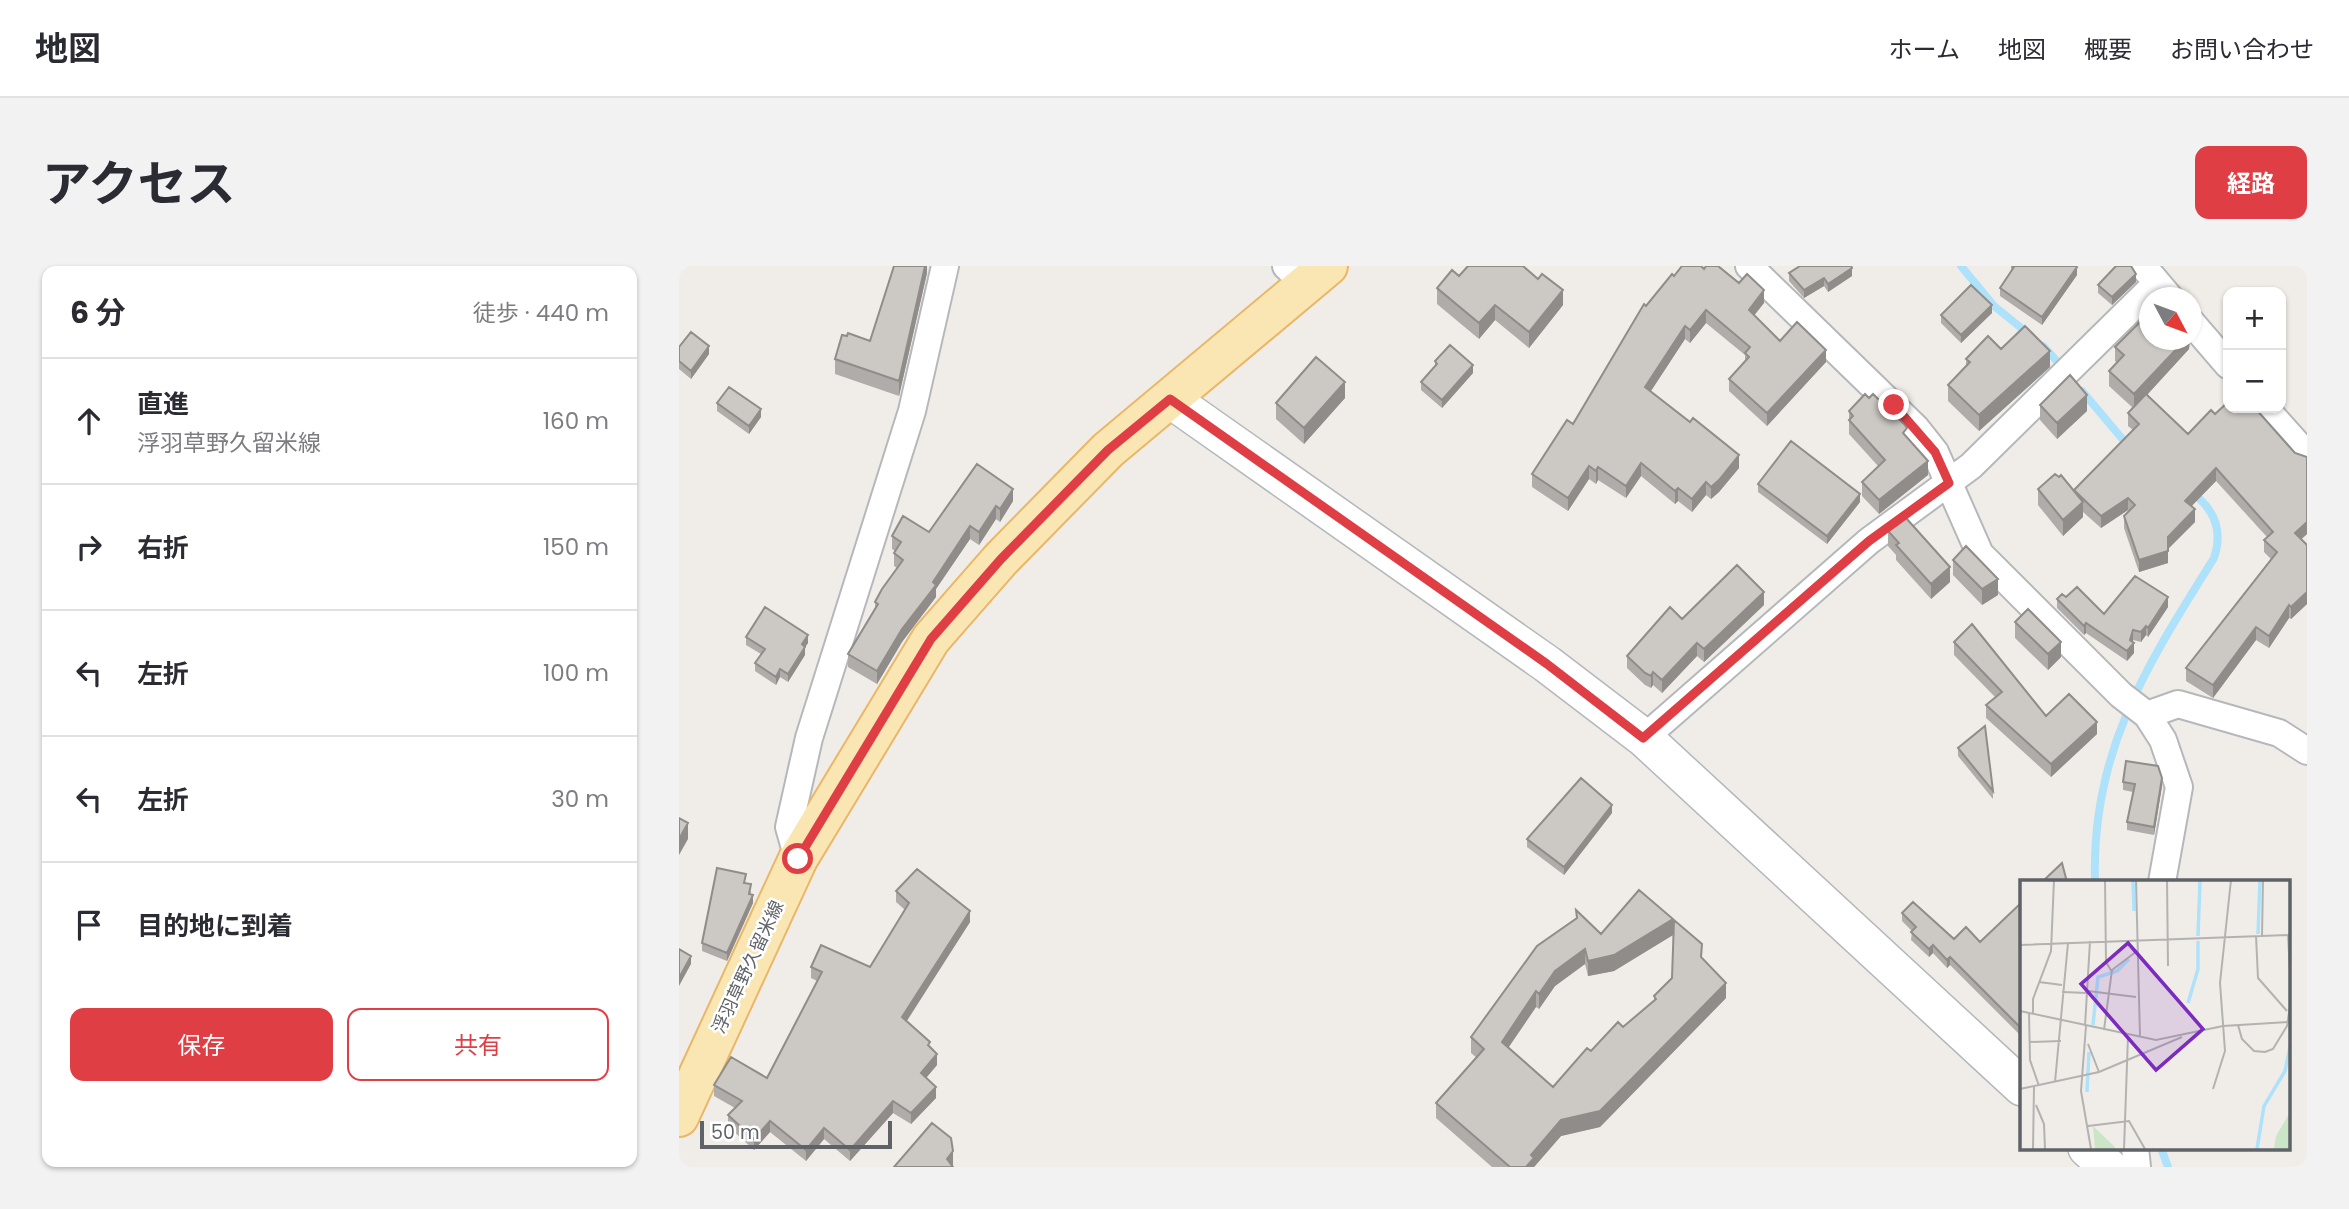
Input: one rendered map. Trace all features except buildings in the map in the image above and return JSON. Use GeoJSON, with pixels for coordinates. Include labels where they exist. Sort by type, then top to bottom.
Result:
{"type":"FeatureCollection","features":[{"type":"Feature","properties":{"kind":"main road","name":"浮羽草野久留米線"},"geometry":{"type":"LineString","coordinates":[[679,1117],[798,859],[931,639],[1001,559],[1108,450],[1170,399],[1306,272]]}},
{"type":"Feature","properties":{"kind":"street"},"geometry":{"type":"LineString","coordinates":[[798,859],[789,827],[809,738],[912,411],[945,266]]}},
{"type":"Feature","properties":{"kind":"street"},"geometry":{"type":"LineString","coordinates":[[1749,266],[1916,428],[1935,452],[1980,554],[2135,706],[2163,740],[2179,787],[2162,880]]}},
{"type":"Feature","properties":{"kind":"street"},"geometry":{"type":"LineString","coordinates":[[1643,738],[1869,541],[1971,466],[2067,370],[2152,276]]}},
{"type":"Feature","properties":{"kind":"street"},"geometry":{"type":"LineString","coordinates":[[2202,334],[2223,359]]}},
{"type":"Feature","properties":{"kind":"street"},"geometry":{"type":"LineString","coordinates":[[1170,399],[1547,664],[1643,738],[2020,1085]]}},
{"type":"Feature","properties":{"kind":"street"},"geometry":{"type":"LineString","coordinates":[[2270,413],[2307,455]]}},
{"type":"Feature","properties":{"kind":"street"},"geometry":{"type":"LineString","coordinates":[[2135,706],[2178,704],[2279,733],[2307,751]]}},
{"type":"Feature","properties":{"kind":"street"},"geometry":{"type":"LineString","coordinates":[[2089,1150],[2108,1167]]}},
{"type":"Feature","properties":{"kind":"waterway"},"geometry":{"type":"LineString","coordinates":[[1961,266],[1994,306],[2030,335]]}},
{"type":"Feature","properties":{"kind":"waterway"},"geometry":{"type":"LineString","coordinates":[[2043,346],[2065,370]]}},
{"type":"Feature","properties":{"kind":"waterway"},"geometry":{"type":"LineString","coordinates":[[2082,391],[2130,448]]}},
{"type":"Feature","properties":{"kind":"waterway"},"geometry":{"type":"LineString","coordinates":[[2095,880],[2096,835],[2102,791],[2113,750],[2146,673],[2214,558],[2217,548],[2215,521],[2206,506],[2191,492]]}},
{"type":"Feature","properties":{"kind":"waterway"},"geometry":{"type":"LineString","coordinates":[[2162,1150],[2168,1167]]}},
{"type":"Feature","properties":{"kind":"route"},"geometry":{"type":"LineString","coordinates":[[798,859],[931,639],[1001,559],[1108,450],[1170,399],[1547,664],[1643,738],[1869,541],[1949,483],[1935,452],[1894,405]]}}]}
